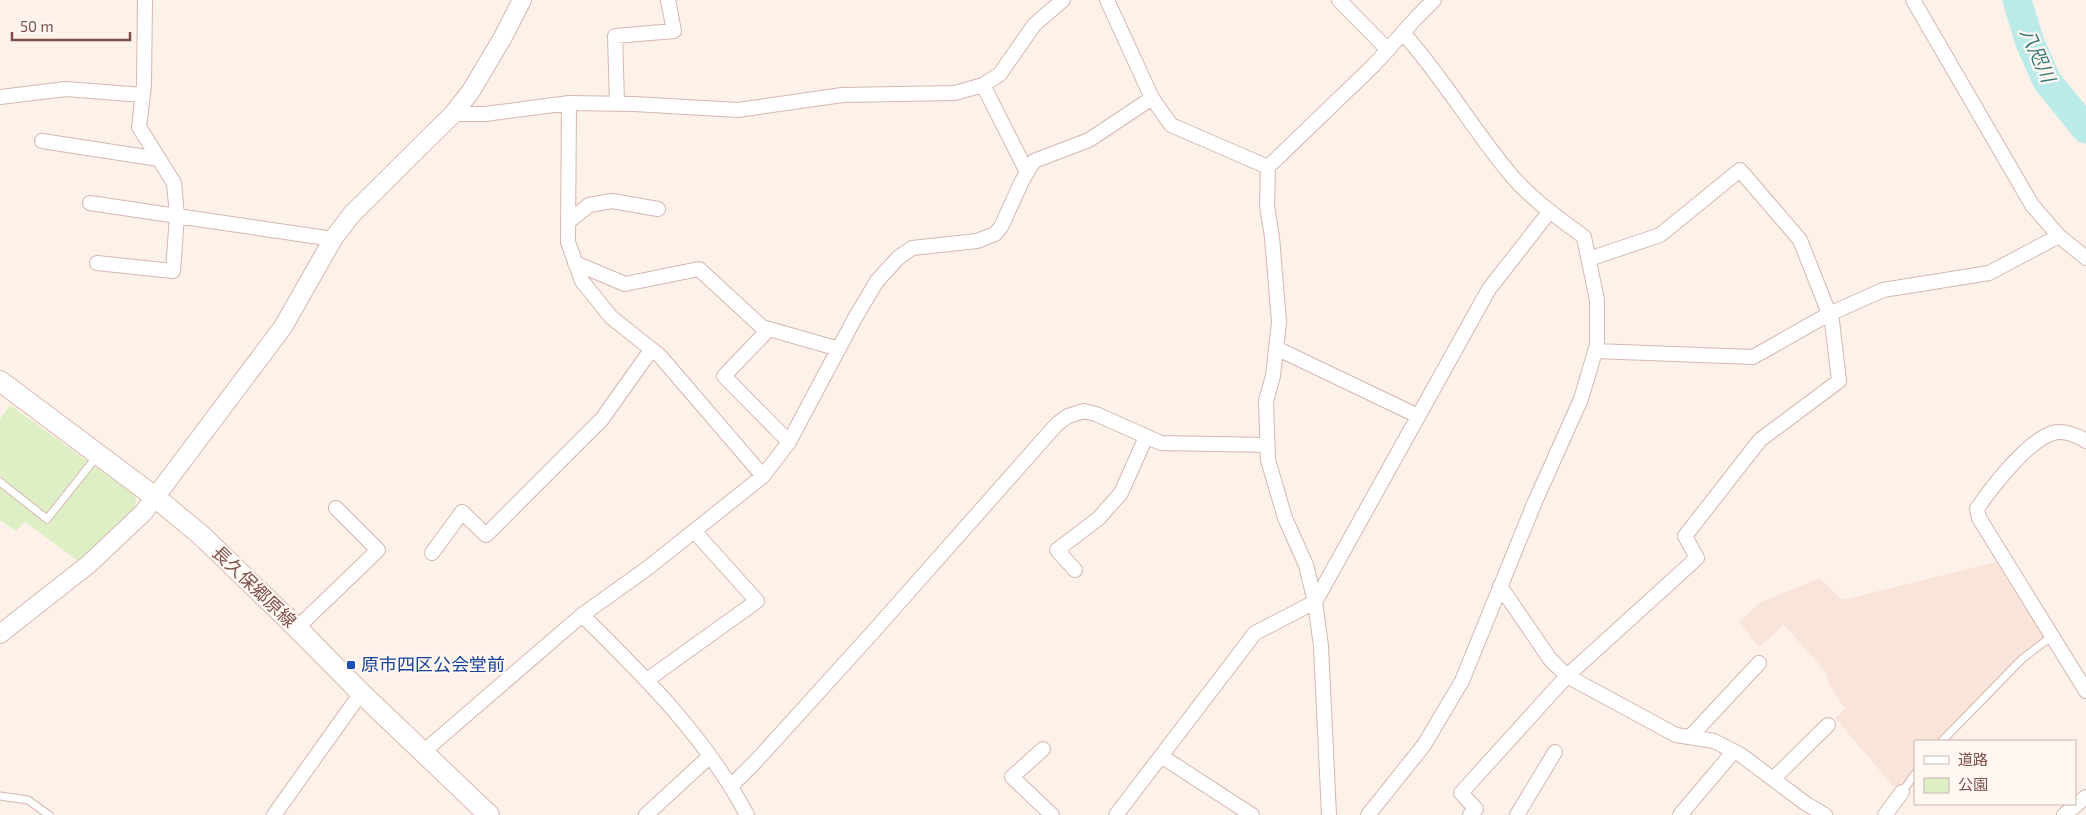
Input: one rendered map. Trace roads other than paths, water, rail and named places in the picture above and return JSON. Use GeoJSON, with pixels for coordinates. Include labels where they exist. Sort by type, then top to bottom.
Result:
{"type":"FeatureCollection","features":[{"type":"Feature","properties":{"kind":"main road","name":"長久保郷原線"},"geometry":{"type":"LineString","coordinates":[[0,381],[155,497],[202,536],[361,693],[489,815]]}},
{"type":"Feature","properties":{"kind":"street"},"geometry":{"type":"LineString","coordinates":[[97,263],[173,271],[177,216],[174,183],[139,127],[143,95],[145,0]]}},
{"type":"Feature","properties":{"kind":"street"},"geometry":{"type":"LineString","coordinates":[[0,634],[88,564],[144,512],[283,327],[333,239],[352,214],[453,114],[471,92],[522,0]]}},
{"type":"Feature","properties":{"kind":"street"},"geometry":{"type":"LineString","coordinates":[[617,103],[615,36],[674,31],[668,0]]}},
{"type":"Feature","properties":{"kind":"street"},"geometry":{"type":"LineString","coordinates":[[1107,0],[1152,98],[1171,124],[1268,167]]}},
{"type":"Feature","properties":{"kind":"street"},"geometry":{"type":"LineString","coordinates":[[1339,0],[1388,50]]}},
{"type":"Feature","properties":{"kind":"street"},"geometry":{"type":"LineString","coordinates":[[1912,0],[2032,205],[2059,236],[2086,258]]}},
{"type":"Feature","properties":{"kind":"street"},"geometry":{"type":"LineString","coordinates":[[1329,815],[1321,646],[1315,602],[1306,565],[1285,518],[1268,460],[1266,401],[1273,376],[1279,322],[1272,237],[1267,206],[1268,167],[1388,50],[1432,1]]}},
{"type":"Feature","properties":{"kind":"street"},"geometry":{"type":"LineString","coordinates":[[453,114],[485,114],[569,103],[617,103],[738,110],[842,95],[955,93],[983,85],[1000,74],[1034,24],[1058,2]]}},
{"type":"Feature","properties":{"kind":"street"},"geometry":{"type":"LineString","coordinates":[[1368,815],[1424,745],[1462,681],[1534,504],[1581,399],[1597,345],[1597,300],[1584,237],[1538,202],[1512,176],[1444,83],[1403,33]]}},
{"type":"Feature","properties":{"kind":"street"},"geometry":{"type":"LineString","coordinates":[[983,85],[1027,172]]}},
{"type":"Feature","properties":{"kind":"street"},"geometry":{"type":"LineString","coordinates":[[0,97],[66,89],[143,95]]}},
{"type":"Feature","properties":{"kind":"street"},"geometry":{"type":"LineString","coordinates":[[422,752],[582,615],[649,567],[763,476],[790,442],[877,281],[898,258],[912,248],[977,241],[995,234],[1001,227],[1034,161],[1089,140],[1152,98]]}},
{"type":"Feature","properties":{"kind":"street"},"geometry":{"type":"LineString","coordinates":[[569,103],[568,242],[582,281],[612,318],[660,356],[763,476]]}},
{"type":"Feature","properties":{"kind":"street"},"geometry":{"type":"LineString","coordinates":[[42,141],[159,159]]}},
{"type":"Feature","properties":{"kind":"street"},"geometry":{"type":"LineString","coordinates":[[1470,815],[1476,809],[1461,792],[1567,676],[1697,558],[1685,536],[1760,440],[1839,381],[1832,321],[1800,240],[1740,170],[1660,235],[1589,259]]}},
{"type":"Feature","properties":{"kind":"street"},"geometry":{"type":"LineString","coordinates":[[568,222],[589,205],[612,201],[658,209]]}},
{"type":"Feature","properties":{"kind":"street"},"geometry":{"type":"LineString","coordinates":[[90,203],[333,239]]}},
{"type":"Feature","properties":{"kind":"street"},"geometry":{"type":"LineString","coordinates":[[1117,815],[1256,633],[1315,602],[1489,289],[1550,211]]}},
{"type":"Feature","properties":{"kind":"street"},"geometry":{"type":"LineString","coordinates":[[1595,351],[1753,357],[1829,314],[1883,290],[1989,273],[2059,236]]}},
{"type":"Feature","properties":{"kind":"street"},"geometry":{"type":"LineString","coordinates":[[575,263],[625,284],[699,269],[762,327],[839,349]]}},
{"type":"Feature","properties":{"kind":"street"},"geometry":{"type":"LineString","coordinates":[[769,329],[724,376],[790,442]]}},
{"type":"Feature","properties":{"kind":"street"},"geometry":{"type":"LineString","coordinates":[[1276,348],[1418,416]]}},
{"type":"Feature","properties":{"kind":"street"},"geometry":{"type":"LineString","coordinates":[[432,553],[462,512],[486,535],[602,419],[651,350]]}},
{"type":"Feature","properties":{"kind":"street"},"geometry":{"type":"LineString","coordinates":[[731,786],[867,639],[1057,424],[1068,416],[1084,411],[1096,414],[1160,443],[1267,445]]}},
{"type":"Feature","properties":{"kind":"street"},"geometry":{"type":"LineString","coordinates":[[2086,441],[2066,433],[2052,433],[2031,447],[1995,482],[1977,509],[1979,518],[2086,692]]}},
{"type":"Feature","properties":{"kind":"street"},"geometry":{"type":"LineString","coordinates":[[1075,570],[1057,550],[1099,518],[1122,493],[1146,437]]}},
{"type":"Feature","properties":{"kind":"street"},"geometry":{"type":"LineString","coordinates":[[297,628],[378,550],[336,508]]}},
{"type":"Feature","properties":{"kind":"street"},"geometry":{"type":"LineString","coordinates":[[647,680],[757,601],[694,531]]}},
{"type":"Feature","properties":{"kind":"street"},"geometry":{"type":"LineString","coordinates":[[1500,586],[1550,659],[1567,676],[1676,735],[1714,741],[1734,751],[1805,803],[1825,815]]}},
{"type":"Feature","properties":{"kind":"street"},"geometry":{"type":"LineString","coordinates":[[582,615],[647,680],[710,756],[731,786],[747,815]]}},
{"type":"Feature","properties":{"kind":"street"},"geometry":{"type":"LineString","coordinates":[[1690,737],[1759,663]]}},
{"type":"Feature","properties":{"kind":"street"},"geometry":{"type":"LineString","coordinates":[[274,815],[361,693]]}},
{"type":"Feature","properties":{"kind":"street"},"geometry":{"type":"LineString","coordinates":[[1773,779],[1828,725]]}},
{"type":"Feature","properties":{"kind":"street"},"geometry":{"type":"LineString","coordinates":[[1042,749],[1012,777],[1052,815]]}},
{"type":"Feature","properties":{"kind":"street"},"geometry":{"type":"LineString","coordinates":[[1680,815],[1734,751]]}},
{"type":"Feature","properties":{"kind":"street"},"geometry":{"type":"LineString","coordinates":[[1517,815],[1555,752]]}},
{"type":"Feature","properties":{"kind":"street"},"geometry":{"type":"LineString","coordinates":[[646,815],[710,756]]}},
{"type":"Feature","properties":{"kind":"street"},"geometry":{"type":"LineString","coordinates":[[1161,756],[1252,815]]}},
{"type":"Feature","properties":{"kind":"street"},"geometry":{"type":"LineString","coordinates":[[1885,815],[1902,792]]}},
{"type":"Feature","properties":{"kind":"street"},"geometry":{"type":"LineString","coordinates":[[2064,815],[2086,797]]}},
{"type":"Feature","properties":{"kind":"lane"},"geometry":{"type":"LineString","coordinates":[[0,482],[47,518],[98,455]]}},
{"type":"Feature","properties":{"kind":"lane"},"geometry":{"type":"LineString","coordinates":[[1943,740],[2022,659],[2052,636]]}},
{"type":"Feature","properties":{"kind":"lane"},"geometry":{"type":"LineString","coordinates":[[1902,792],[1914,775]]}},
{"type":"Feature","properties":{"kind":"lane"},"geometry":{"type":"LineString","coordinates":[[0,796],[28,800],[49,815]]}},
{"type":"Feature","properties":{"kind":"waterway","name":"八咫川"},"geometry":{"type":"LineString","coordinates":[[2017,0],[2030,43],[2047,81],[2086,129]]}},
{"type":"Feature","properties":{"kind":"place","name":"原市四区公会堂前"},"geometry":{"type":"Point","coordinates":[351,665]}}]}
